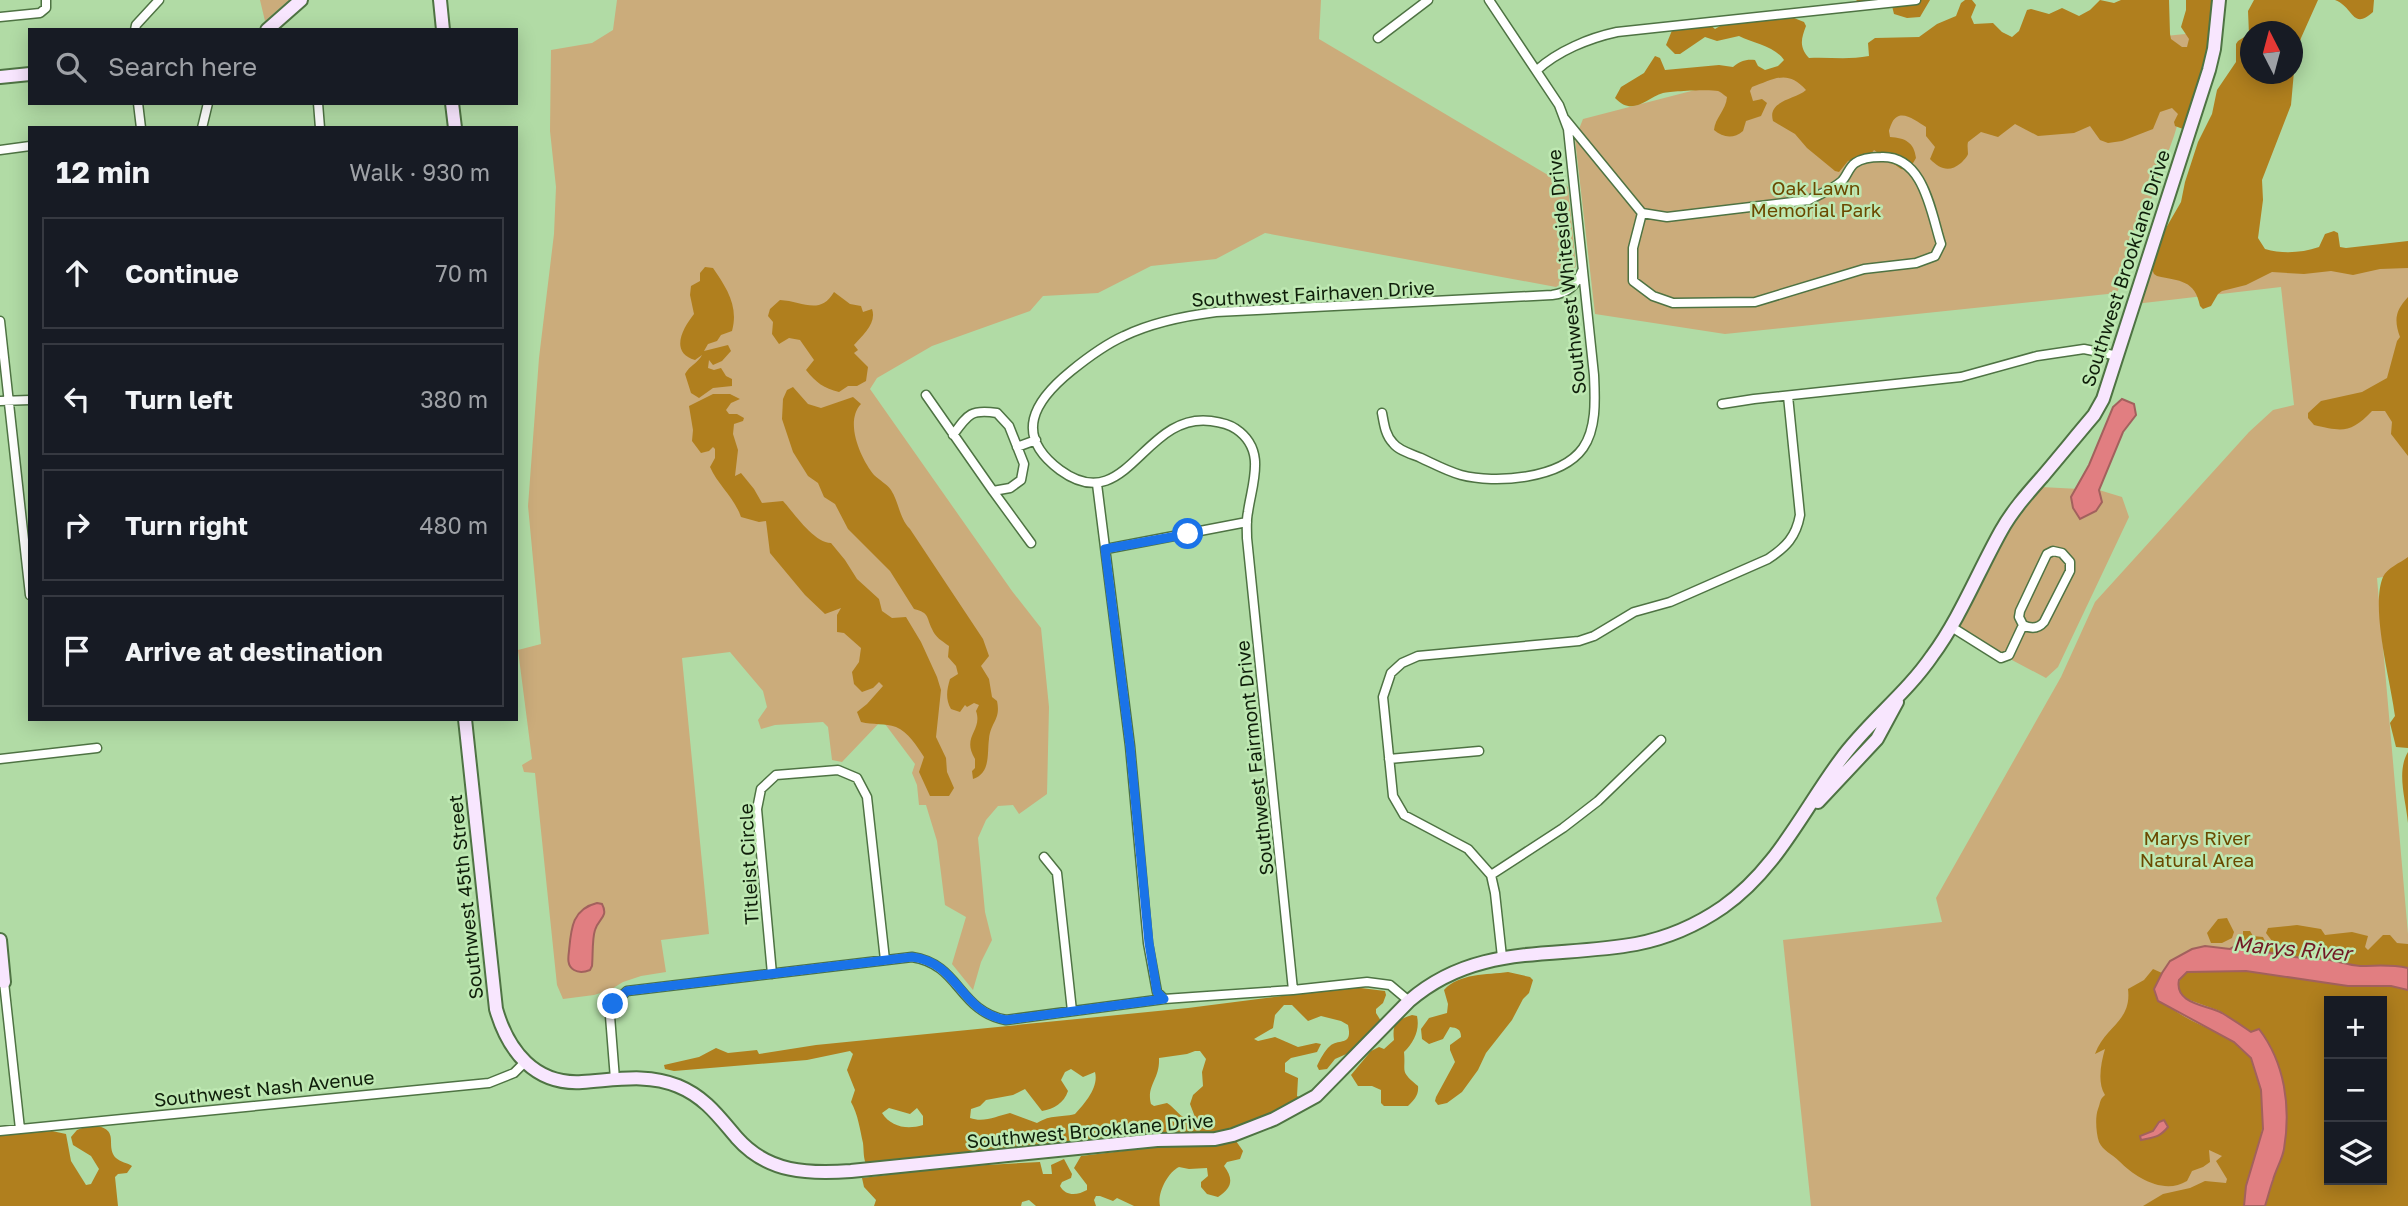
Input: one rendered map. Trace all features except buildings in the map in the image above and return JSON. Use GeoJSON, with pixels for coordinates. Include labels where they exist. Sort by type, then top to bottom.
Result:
{"type":"FeatureCollection","features":[{"type":"Feature","properties":{"kind":"street"},"geometry":{"type":"LineString","coordinates":[[0,17],[40,13],[46,8],[46,0]]}},
{"type":"Feature","properties":{"kind":"street"},"geometry":{"type":"LineString","coordinates":[[135,28],[159,0]]}},
{"type":"Feature","properties":{"kind":"street"},"geometry":{"type":"LineString","coordinates":[[269,28],[301,0]]}},
{"type":"Feature","properties":{"kind":"street"},"geometry":{"type":"LineString","coordinates":[[440,0],[443,28]]}},
{"type":"Feature","properties":{"kind":"street"},"geometry":{"type":"LineString","coordinates":[[1378,38],[1427,0]]}},
{"type":"Feature","properties":{"kind":"street","name":"Southwest Whiteside Drive"},"geometry":{"type":"LineString","coordinates":[[1382,413],[1387,434],[1397,447],[1459,474],[1485,478],[1549,471],[1569,461],[1586,442],[1591,429],[1595,400],[1590,335],[1565,119],[1559,104],[1489,0]]}},
{"type":"Feature","properties":{"kind":"street"},"geometry":{"type":"LineString","coordinates":[[1536,70],[1568,50],[1617,32],[1916,0]]}},
{"type":"Feature","properties":{"kind":"street","name":"Southwest Brooklane Drive"},"geometry":{"type":"LineString","coordinates":[[525,1062],[538,1071],[565,1081],[641,1078],[678,1086],[705,1101],[752,1152],[776,1166],[806,1173],[851,1171],[1157,1140],[1215,1139],[1274,1119],[1316,1096],[1424,987],[1450,973],[1502,957],[1638,944],[1686,928],[1707,917],[1744,890],[1774,859],[1798,823],[1877,739],[1898,698],[1930,660],[2010,516],[2094,415],[2108,387],[2209,70],[2219,0]]}},
{"type":"Feature","properties":{"kind":"street"},"geometry":{"type":"LineString","coordinates":[[0,77],[28,74]]}},
{"type":"Feature","properties":{"kind":"street"},"geometry":{"type":"LineString","coordinates":[[138,105],[141,126]]}},
{"type":"Feature","properties":{"kind":"street"},"geometry":{"type":"LineString","coordinates":[[202,126],[208,105]]}},
{"type":"Feature","properties":{"kind":"street"},"geometry":{"type":"LineString","coordinates":[[318,105],[320,126]]}},
{"type":"Feature","properties":{"kind":"street"},"geometry":{"type":"LineString","coordinates":[[452,105],[455,126]]}},
{"type":"Feature","properties":{"kind":"street"},"geometry":{"type":"LineString","coordinates":[[1565,119],[1642,212],[1667,217],[1809,200],[1842,181],[1854,163],[1867,158],[1886,156],[1906,163],[1920,178],[1941,244],[1935,256],[1916,263],[1864,269],[1755,302],[1673,303],[1653,296],[1633,281],[1633,248],[1642,212]]}},
{"type":"Feature","properties":{"kind":"street"},"geometry":{"type":"LineString","coordinates":[[0,150],[28,146]]}},
{"type":"Feature","properties":{"kind":"street","name":"Southwest Fairhaven Drive"},"geometry":{"type":"LineString","coordinates":[[1036,440],[1035,412],[1045,393],[1057,382],[1102,347],[1123,336],[1170,319],[1216,312],[1561,294],[1575,285],[1582,271]]}},
{"type":"Feature","properties":{"kind":"street"},"geometry":{"type":"LineString","coordinates":[[0,321],[4,401],[28,579]]}},
{"type":"Feature","properties":{"kind":"street"},"geometry":{"type":"LineString","coordinates":[[1722,404],[1961,377],[2037,356],[2084,349],[2118,356]]}},
{"type":"Feature","properties":{"kind":"street"},"geometry":{"type":"LineString","coordinates":[[926,395],[1031,543]]}},
{"type":"Feature","properties":{"kind":"street"},"geometry":{"type":"LineString","coordinates":[[1502,957],[1491,875],[1468,849],[1404,816],[1393,796],[1383,697],[1391,673],[1402,663],[1418,656],[1579,641],[1594,636],[1634,612],[1670,602],[1768,559],[1782,550],[1797,530],[1800,515],[1788,396]]}},
{"type":"Feature","properties":{"kind":"street"},"geometry":{"type":"LineString","coordinates":[[4,401],[28,400]]}},
{"type":"Feature","properties":{"kind":"street"},"geometry":{"type":"LineString","coordinates":[[953,435],[964,420],[978,410],[997,413],[1009,426],[1024,464],[1021,480],[1010,488],[993,491]]}},
{"type":"Feature","properties":{"kind":"street"},"geometry":{"type":"LineString","coordinates":[[1017,447],[1036,440],[1046,457],[1063,472],[1090,484],[1097,484],[1108,481],[1128,468],[1161,435],[1175,426],[1195,420],[1215,421],[1231,427],[1244,437],[1255,457],[1256,471],[1247,522],[1105,549]]}},
{"type":"Feature","properties":{"kind":"street"},"geometry":{"type":"LineString","coordinates":[[1097,484],[1130,746],[1149,943],[1157,992],[1164,999]]}},
{"type":"Feature","properties":{"kind":"street","name":"Southwest Fairmont Drive"},"geometry":{"type":"LineString","coordinates":[[1247,522],[1293,990]]}},
{"type":"Feature","properties":{"kind":"street"},"geometry":{"type":"LineString","coordinates":[[2053,551],[2062,553],[2070,562],[2070,571],[2044,622],[2040,627],[2033,628],[2023,625],[2019,617],[2020,611],[2047,554],[2053,551]]}},
{"type":"Feature","properties":{"kind":"street"},"geometry":{"type":"LineString","coordinates":[[1950,626],[2001,658],[2011,651],[2023,625]]}},
{"type":"Feature","properties":{"kind":"street","name":"Southwest 45th Street"},"geometry":{"type":"LineString","coordinates":[[465,721],[496,1009],[505,1037],[525,1062]]}},
{"type":"Feature","properties":{"kind":"street"},"geometry":{"type":"LineString","coordinates":[[1491,875],[1563,828],[1598,801],[1661,740]]}},
{"type":"Feature","properties":{"kind":"street"},"geometry":{"type":"LineString","coordinates":[[0,759],[97,748]]}},
{"type":"Feature","properties":{"kind":"street"},"geometry":{"type":"LineString","coordinates":[[1389,759],[1479,751]]}},
{"type":"Feature","properties":{"kind":"street","name":"Titleist Circle"},"geometry":{"type":"LineString","coordinates":[[772,974],[757,808],[761,789],[776,775],[838,770],[857,778],[867,797],[885,960]]}},
{"type":"Feature","properties":{"kind":"street"},"geometry":{"type":"LineString","coordinates":[[1044,857],[1057,873],[1072,1011]]}},
{"type":"Feature","properties":{"kind":"street"},"geometry":{"type":"LineString","coordinates":[[0,940],[20,1129]]}},
{"type":"Feature","properties":{"kind":"street"},"geometry":{"type":"LineString","coordinates":[[615,1079],[610,1016],[613,1004],[627,991],[912,957],[927,959],[941,966],[968,999],[992,1017],[1006,1020],[1164,999],[1376,982],[1390,985],[1409,1001]]}},
{"type":"Feature","properties":{"kind":"street","name":"Southwest Nash Avenue"},"geometry":{"type":"LineString","coordinates":[[0,1131],[489,1083],[514,1073],[525,1062]]}},
{"type":"Feature","properties":{"kind":"green space"},"geometry":{"type":"Polygon","coordinates":[[[260,0],[289,0],[265,21],[260,0]]]}},
{"type":"Feature","properties":{"kind":"green space"},"geometry":{"type":"Polygon","coordinates":[[[617,0],[1321,0],[1319,39],[1568,187],[1576,266],[1567,280],[1556,287],[1265,233],[1216,259],[1151,266],[1098,293],[1043,296],[1030,311],[932,346],[877,378],[870,389],[1041,628],[1049,707],[1047,794],[1019,814],[1013,805],[998,806],[986,820],[978,838],[985,912],[992,940],[981,962],[973,990],[952,964],[966,917],[945,905],[937,841],[926,805],[919,805],[917,785],[912,773],[915,764],[882,720],[842,762],[832,760],[828,727],[823,722],[775,725],[761,729],[758,720],[767,707],[763,691],[730,652],[682,658],[709,934],[661,940],[666,972],[641,976],[594,995],[563,999],[557,985],[535,773],[524,772],[522,765],[532,759],[518,650],[541,644],[528,506],[539,358],[554,234],[556,187],[550,131],[551,50],[592,43],[613,30],[617,0]]]}},
{"type":"Feature","properties":{"kind":"green space","name":"Oak Lawn Memorial Park"},"geometry":{"type":"Polygon","coordinates":[[[2205,32],[2174,136],[2117,293],[1725,334],[1595,314],[1575,139],[1583,119],[1699,89],[1800,73],[2205,32]]]}},
{"type":"Feature","properties":{"kind":"green space","name":"Marys River Natural Area"},"geometry":{"type":"Polygon","coordinates":[[[2408,249],[2408,573],[2377,578],[2408,934],[2408,1206],[1811,1206],[1783,940],[1942,922],[1936,898],[2061,677],[2095,602],[2249,432],[2273,410],[2294,405],[2281,287],[2135,304],[2148,269],[2408,249]]]}},
{"type":"Feature","properties":{"kind":"green space"},"geometry":{"type":"Polygon","coordinates":[[[2041,487],[2099,490],[2122,497],[2129,517],[2058,667],[2046,678],[1995,651],[1961,628],[1960,618],[2015,519],[2041,487]]]}},
{"type":"Feature","properties":{"kind":"shaded area"},"geometry":{"type":"Polygon","coordinates":[[[1856,0],[1930,0],[1920,17],[1907,18],[1894,14],[1892,6],[1884,4],[1867,9],[1856,0]]]}},
{"type":"Feature","properties":{"kind":"shaded area"},"geometry":{"type":"Polygon","coordinates":[[[1965,0],[1972,0],[1976,5],[1971,17],[1974,24],[1993,23],[2012,37],[2019,31],[2027,10],[2031,9],[2049,14],[2062,8],[2079,16],[2100,0],[2114,3],[2121,0],[2169,0],[2171,39],[2182,47],[2187,47],[2189,39],[2181,27],[2186,0],[2223,0],[2213,46],[2186,126],[2183,129],[2175,126],[2178,114],[2172,108],[2160,112],[2153,129],[2122,141],[2108,143],[2100,140],[2090,126],[2074,133],[2038,136],[2015,124],[1998,137],[1981,132],[1968,142],[1968,154],[1962,162],[1952,168],[1945,168],[1930,159],[1935,147],[1926,136],[1926,127],[1902,115],[1894,119],[1889,132],[1890,137],[1900,138],[1913,148],[1916,158],[1909,170],[1901,169],[1874,150],[1871,154],[1848,161],[1839,172],[1807,148],[1795,134],[1773,121],[1772,114],[1778,105],[1806,90],[1792,79],[1773,79],[1752,87],[1750,91],[1753,101],[1762,99],[1767,103],[1761,116],[1746,121],[1743,131],[1732,136],[1725,136],[1714,130],[1727,97],[1718,91],[1663,93],[1634,106],[1628,106],[1615,98],[1621,87],[1644,73],[1655,56],[1660,58],[1665,70],[1719,65],[1733,67],[1743,61],[1755,60],[1758,66],[1765,70],[1778,66],[1784,60],[1770,49],[1739,36],[1717,41],[1705,37],[1680,54],[1675,54],[1666,45],[1673,28],[1709,24],[1715,29],[1727,22],[1794,18],[1804,22],[1806,26],[1802,43],[1809,58],[1861,57],[1869,56],[1868,43],[1875,38],[1919,37],[1937,24],[1956,16],[1965,0]]]}},
{"type":"Feature","properties":{"kind":"shaded area"},"geometry":{"type":"Polygon","coordinates":[[[2254,0],[2318,0],[2303,34],[2303,21],[2248,21],[2248,11],[2254,0]]]}},
{"type":"Feature","properties":{"kind":"shaded area"},"geometry":{"type":"Polygon","coordinates":[[[2335,0],[2374,0],[2373,12],[2361,19],[2357,18],[2335,0]]]}},
{"type":"Feature","properties":{"kind":"shaded area"},"geometry":{"type":"Polygon","coordinates":[[[2240,40],[2240,84],[2293,84],[2291,105],[2262,180],[2263,200],[2258,238],[2265,249],[2299,252],[2319,247],[2325,234],[2334,231],[2338,233],[2340,247],[2346,248],[2408,241],[2408,268],[2380,269],[2353,275],[2331,271],[2304,274],[2272,272],[2246,285],[2222,291],[2211,306],[2203,309],[2190,286],[2154,274],[2151,267],[2159,240],[2181,202],[2198,142],[2212,114],[2217,90],[2236,62],[2240,40]]]}},
{"type":"Feature","properties":{"kind":"shaded area"},"geometry":{"type":"Polygon","coordinates":[[[705,267],[713,268],[727,290],[734,322],[732,331],[708,344],[704,351],[728,345],[731,351],[722,361],[713,365],[709,360],[708,368],[721,368],[726,376],[732,379],[732,386],[713,388],[699,398],[691,393],[685,374],[702,355],[695,360],[687,356],[680,346],[686,326],[694,314],[691,286],[700,281],[700,273],[705,267]]]}},
{"type":"Feature","properties":{"kind":"shaded area"},"geometry":{"type":"Polygon","coordinates":[[[834,292],[850,304],[861,306],[863,312],[872,309],[873,314],[868,328],[854,345],[858,350],[854,353],[868,367],[866,381],[857,386],[848,386],[839,392],[821,384],[806,370],[814,360],[800,340],[789,338],[779,344],[772,334],[773,322],[768,316],[770,309],[780,300],[817,305],[823,304],[834,292]]]}},
{"type":"Feature","properties":{"kind":"shaded area"},"geometry":{"type":"Polygon","coordinates":[[[2408,297],[2408,456],[2391,434],[2392,422],[2385,411],[2372,411],[2346,429],[2314,425],[2308,418],[2308,413],[2321,401],[2362,392],[2387,378],[2400,337],[2397,316],[2408,297]]]}},
{"type":"Feature","properties":{"kind":"shaded area"},"geometry":{"type":"Polygon","coordinates":[[[793,387],[808,404],[821,408],[853,397],[861,404],[856,412],[854,430],[864,460],[874,475],[891,490],[906,525],[983,639],[989,656],[981,666],[989,679],[998,712],[990,733],[985,767],[979,776],[973,779],[975,759],[970,745],[977,724],[976,711],[979,705],[965,705],[960,712],[951,709],[947,698],[948,686],[950,679],[958,674],[956,666],[948,657],[949,646],[935,634],[927,616],[914,609],[890,571],[848,529],[835,504],[824,497],[818,483],[808,476],[793,452],[782,419],[783,399],[787,390],[793,387]]]}},
{"type":"Feature","properties":{"kind":"shaded area"},"geometry":{"type":"Polygon","coordinates":[[[713,394],[730,394],[740,399],[731,403],[726,410],[729,414],[744,418],[734,424],[733,434],[738,450],[735,476],[741,473],[762,503],[783,501],[811,533],[831,543],[857,579],[879,599],[882,611],[892,618],[906,617],[921,642],[941,690],[936,737],[946,758],[947,772],[954,788],[949,796],[930,796],[919,772],[924,757],[904,732],[892,726],[861,722],[857,712],[883,686],[879,682],[873,688],[862,692],[854,684],[852,672],[859,662],[861,648],[844,633],[837,632],[837,615],[841,608],[825,614],[805,595],[770,553],[766,521],[741,517],[713,473],[710,467],[715,458],[715,449],[713,447],[701,453],[692,441],[689,406],[713,394]]]}},
{"type":"Feature","properties":{"kind":"shaded area"},"geometry":{"type":"Polygon","coordinates":[[[2122,399],[2134,404],[2136,415],[2123,432],[2099,490],[2102,502],[2096,511],[2080,519],[2073,508],[2071,497],[2089,465],[2113,407],[2122,399]]]}},
{"type":"Feature","properties":{"kind":"shaded area"},"geometry":{"type":"Polygon","coordinates":[[[2408,557],[2408,748],[2396,747],[2390,723],[2395,716],[2379,607],[2383,577],[2408,557]]]}},
{"type":"Feature","properties":{"kind":"shaded area"},"geometry":{"type":"Polygon","coordinates":[[[2408,752],[2408,823],[2402,777],[2408,752]]]}},
{"type":"Feature","properties":{"kind":"shaded area"},"geometry":{"type":"Polygon","coordinates":[[[597,903],[602,904],[604,912],[594,934],[592,966],[590,970],[578,972],[568,962],[572,928],[582,910],[597,903]]]}},
{"type":"Feature","properties":{"kind":"shaded area"},"geometry":{"type":"Polygon","coordinates":[[[2227,918],[2234,932],[2232,938],[2222,943],[2211,943],[2207,933],[2218,919],[2227,918]]]}},
{"type":"Feature","properties":{"kind":"shaded area"},"geometry":{"type":"Polygon","coordinates":[[[2297,925],[2321,929],[2325,935],[2352,932],[2368,936],[2365,947],[2368,950],[2383,935],[2390,935],[2397,943],[2408,944],[2408,968],[2360,966],[2282,956],[2243,942],[2243,931],[2250,931],[2253,936],[2263,937],[2266,943],[2264,948],[2268,949],[2267,944],[2272,941],[2266,933],[2268,928],[2297,925]]]}},
{"type":"Feature","properties":{"kind":"shaded area"},"geometry":{"type":"Polygon","coordinates":[[[2243,942],[2282,955],[2360,966],[2408,968],[2408,990],[2391,986],[2348,986],[2246,971],[2187,972],[2179,980],[2179,988],[2186,999],[2222,1013],[2251,1032],[2259,1029],[2275,1056],[2284,1086],[2286,1133],[2283,1153],[2265,1206],[2244,1206],[2246,1186],[2263,1129],[2261,1090],[2251,1058],[2234,1042],[2158,1001],[2154,989],[2170,961],[2192,949],[2205,946],[2230,949],[2243,942]]]}},
{"type":"Feature","properties":{"kind":"shaded area"},"geometry":{"type":"Polygon","coordinates":[[[2153,969],[2162,973],[2154,989],[2166,1004],[2235,1043],[2249,1055],[2256,1069],[2262,1090],[2263,1123],[2244,1206],[2143,1206],[2163,1194],[2190,1188],[2205,1181],[2226,1183],[2227,1179],[2216,1161],[2222,1156],[2209,1150],[2210,1162],[2192,1171],[2187,1181],[2178,1185],[2160,1185],[2134,1173],[2099,1142],[2096,1116],[2105,1095],[2100,1078],[2105,1049],[2095,1054],[2122,1017],[2128,1000],[2128,989],[2144,980],[2153,969]]]}},
{"type":"Feature","properties":{"kind":"shaded area"},"geometry":{"type":"Polygon","coordinates":[[[2246,971],[2348,986],[2391,986],[2408,990],[2408,1206],[2265,1206],[2284,1151],[2287,1125],[2284,1092],[2251,1032],[2220,1011],[2184,998],[2180,991],[2181,978],[2187,972],[2246,971]]]}},
{"type":"Feature","properties":{"kind":"shaded area"},"geometry":{"type":"Polygon","coordinates":[[[1508,972],[1533,980],[1529,993],[1462,1092],[1447,1103],[1438,1105],[1436,1097],[1455,1062],[1450,1045],[1461,1037],[1461,1034],[1458,1029],[1450,1027],[1443,1039],[1429,1044],[1422,1039],[1421,1029],[1429,1018],[1447,1013],[1448,1004],[1444,990],[1450,984],[1474,976],[1508,972]]]}},
{"type":"Feature","properties":{"kind":"shaded area"},"geometry":{"type":"Polygon","coordinates":[[[1353,987],[1385,991],[1386,995],[1383,1003],[1376,1009],[1380,1025],[1351,1052],[1335,1059],[1327,1069],[1319,1070],[1317,1066],[1328,1048],[1349,1036],[1348,1025],[1321,1016],[1308,1021],[1292,1005],[1284,1005],[1275,1015],[1273,1028],[1254,1039],[1258,1041],[1275,1037],[1298,1047],[1321,1044],[1317,1052],[1291,1058],[1285,1063],[1285,1072],[1298,1078],[1297,1096],[1301,1098],[1280,1112],[1257,1122],[1208,1134],[867,1166],[851,1102],[855,1090],[847,1070],[853,1054],[850,1051],[807,1060],[674,1071],[665,1069],[664,1065],[699,1057],[716,1048],[728,1053],[757,1050],[759,1054],[816,1045],[1188,1008],[1353,987]],[[1200,1051],[1159,1058],[1150,1092],[1151,1104],[1154,1106],[1167,1103],[1183,1117],[1195,1117],[1190,1104],[1193,1095],[1203,1086],[1202,1072],[1206,1059],[1200,1051]],[[1071,1069],[1065,1072],[1061,1080],[1068,1091],[1064,1099],[1054,1107],[1042,1111],[1025,1089],[1013,1095],[986,1100],[971,1109],[970,1118],[985,1119],[1010,1113],[1037,1123],[1051,1117],[1075,1114],[1093,1089],[1095,1072],[1083,1077],[1071,1069]],[[889,1108],[882,1113],[900,1126],[923,1125],[923,1116],[917,1108],[910,1114],[889,1108]]]}},
{"type":"Feature","properties":{"kind":"shaded area"},"geometry":{"type":"Polygon","coordinates":[[[1412,1015],[1417,1016],[1418,1026],[1413,1040],[1404,1052],[1404,1068],[1408,1077],[1418,1086],[1418,1092],[1408,1106],[1384,1106],[1381,1103],[1381,1090],[1372,1086],[1358,1086],[1351,1075],[1371,1051],[1379,1047],[1384,1049],[1394,1040],[1396,1023],[1412,1015]]]}},
{"type":"Feature","properties":{"kind":"shaded area"},"geometry":{"type":"Polygon","coordinates":[[[2164,1120],[2168,1127],[2162,1133],[2141,1140],[2140,1136],[2153,1131],[2159,1122],[2164,1120]]]}},
{"type":"Feature","properties":{"kind":"shaded area"},"geometry":{"type":"Polygon","coordinates":[[[90,1125],[110,1133],[116,1158],[132,1166],[127,1173],[115,1177],[118,1206],[0,1206],[0,1135],[52,1131],[66,1134],[71,1161],[86,1185],[91,1184],[99,1169],[91,1156],[73,1145],[71,1137],[77,1130],[90,1125]]]}},
{"type":"Feature","properties":{"kind":"shaded area"},"geometry":{"type":"Polygon","coordinates":[[[1236,1141],[1243,1151],[1240,1159],[1227,1162],[1224,1166],[1230,1183],[1223,1194],[1218,1197],[1207,1194],[1201,1187],[1201,1182],[1208,1176],[1207,1168],[1179,1167],[1164,1184],[1160,1206],[1134,1206],[1117,1198],[1113,1201],[1096,1196],[1096,1206],[1036,1206],[1029,1200],[1022,1202],[1021,1206],[874,1206],[876,1200],[864,1187],[862,1178],[950,1167],[1040,1162],[1043,1174],[1052,1174],[1051,1165],[1064,1159],[1072,1174],[1071,1178],[1060,1186],[1065,1192],[1076,1194],[1087,1190],[1087,1185],[1074,1168],[1081,1156],[1173,1145],[1207,1146],[1236,1141]]]}},
{"type":"Feature","properties":{"kind":"route"},"geometry":{"type":"LineString","coordinates":[[613,1004],[627,991],[912,957],[927,959],[941,966],[979,1009],[992,1017],[1006,1020],[1164,999],[1157,992],[1149,943],[1130,746],[1105,549],[1188,534]]}},
{"type":"Feature","properties":{"kind":"water label","name":"Marys River"},"geometry":{"type":"Point","coordinates":[2292,948]}}]}
